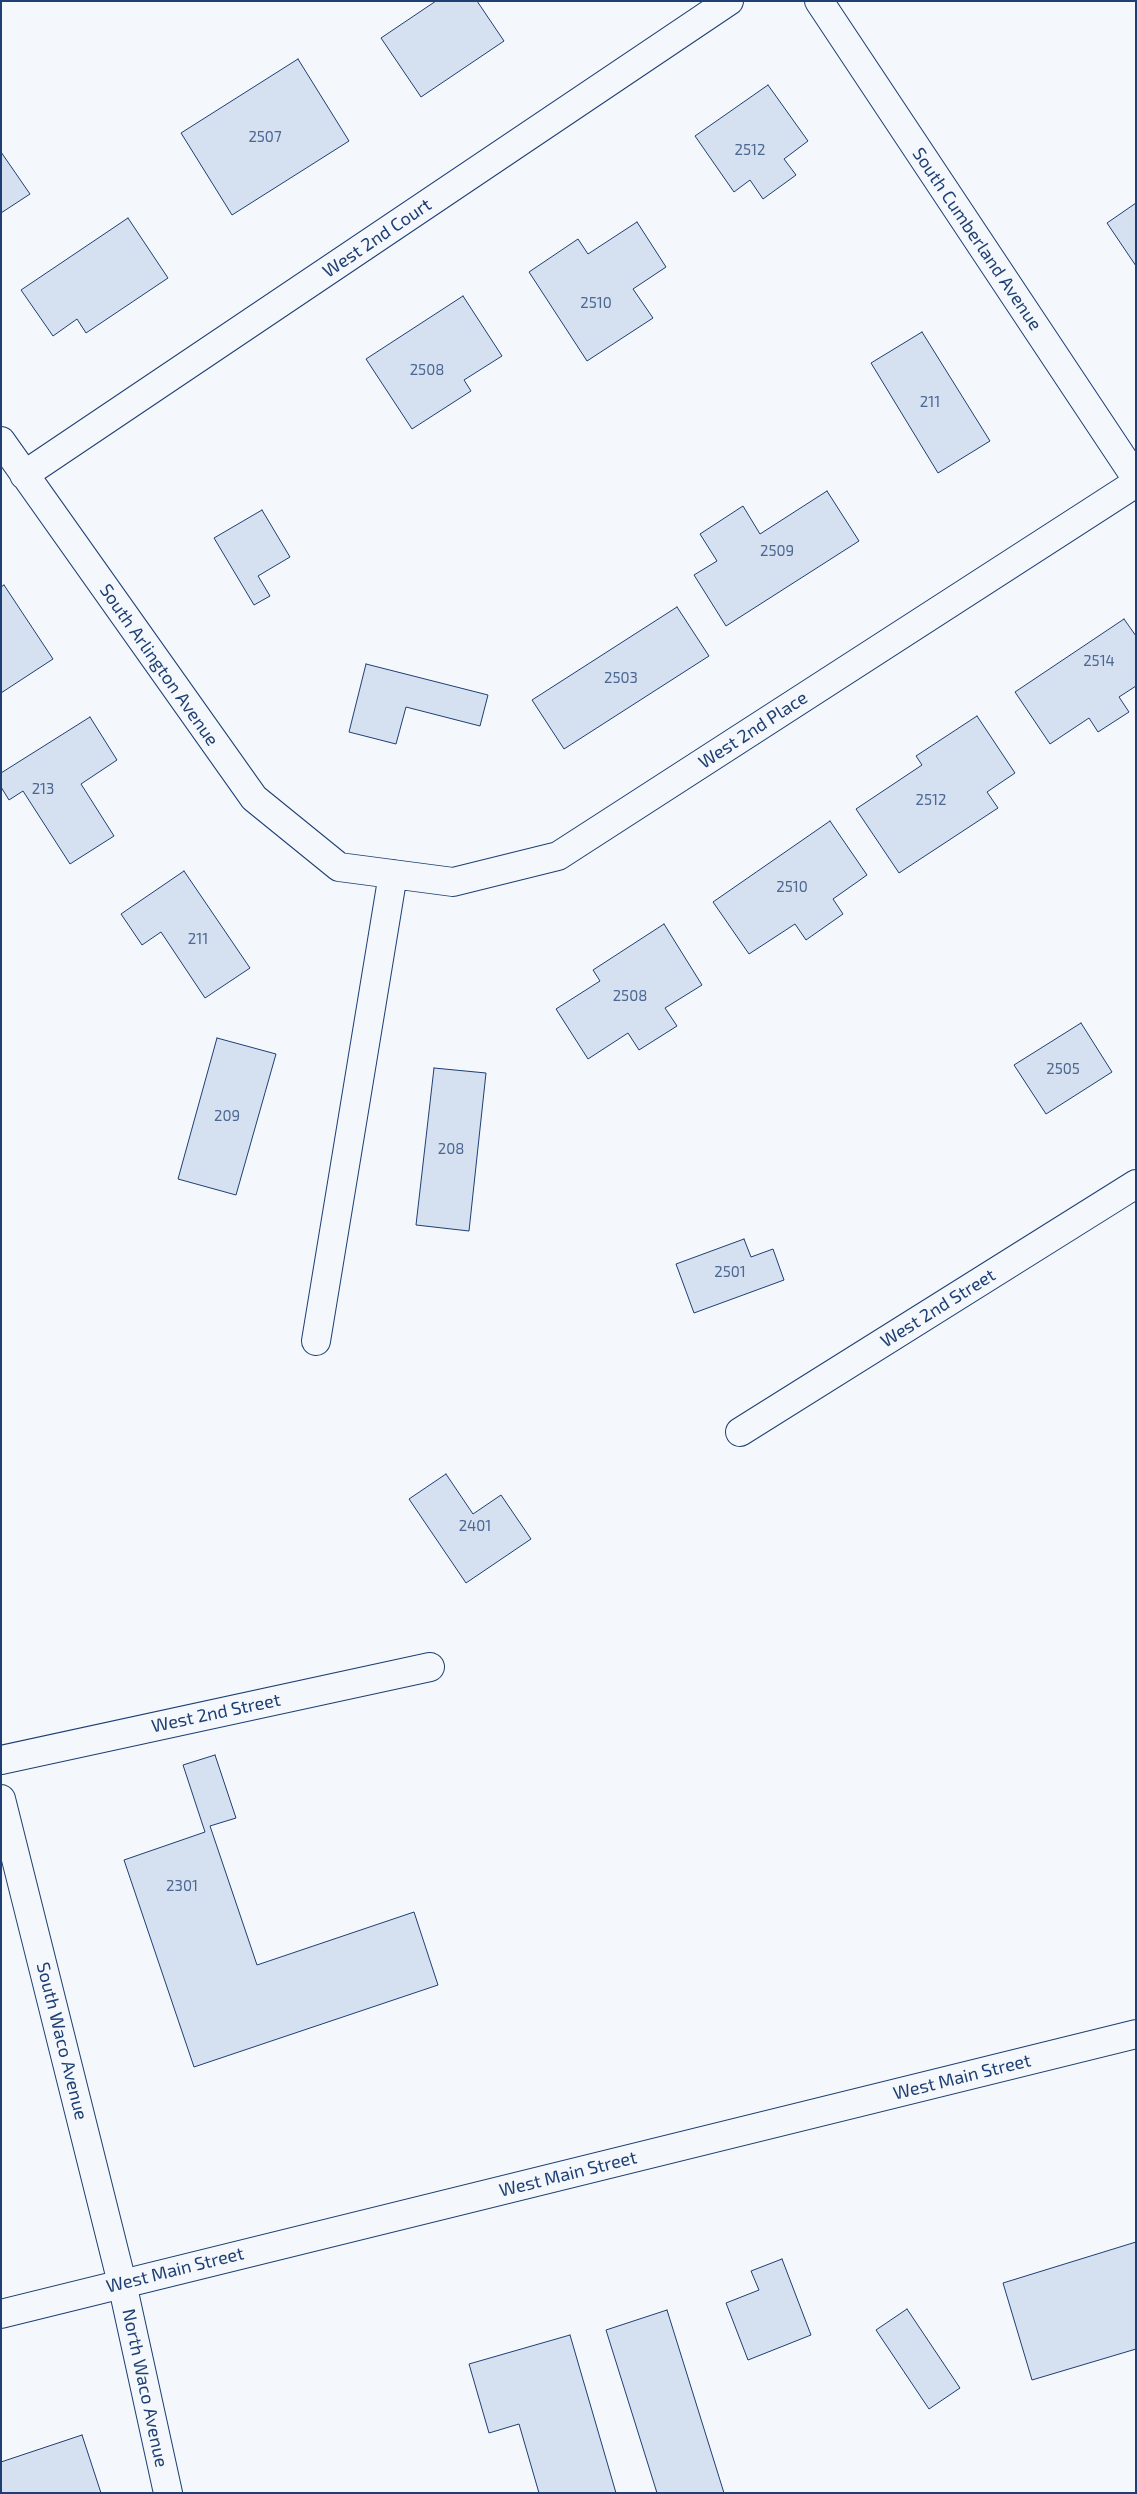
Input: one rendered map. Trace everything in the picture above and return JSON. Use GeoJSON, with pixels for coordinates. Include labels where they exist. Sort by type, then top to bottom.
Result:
{"type":"FeatureCollection","features":[{"type":"Feature","properties":{"kind":"street","name":"West 2nd Court"},"geometry":{"type":"LineString","coordinates":[[24,475],[729,1]]}},
{"type":"Feature","properties":{"kind":"street","name":"South Cumberland Avenue"},"geometry":{"type":"LineString","coordinates":[[819,1],[1136,478]]}},
{"type":"Feature","properties":{"kind":"street","name":"South Arlington Avenue"},"geometry":{"type":"LineString","coordinates":[[1,441],[254,798],[339,867]]}},
{"type":"Feature","properties":{"kind":"street","name":"West 2nd Place"},"geometry":{"type":"LineString","coordinates":[[339,867],[453,882],[558,856],[1136,484]]}},
{"type":"Feature","properties":{"kind":"street"},"geometry":{"type":"LineString","coordinates":[[316,1341],[393,874]]}},
{"type":"Feature","properties":{"kind":"street","name":"West 2nd Street"},"geometry":{"type":"LineString","coordinates":[[740,1432],[1136,1184]]}},
{"type":"Feature","properties":{"kind":"street","name":"West 2nd Street"},"geometry":{"type":"LineString","coordinates":[[1,1760],[430,1667]]}},
{"type":"Feature","properties":{"kind":"street","name":"South Waco Avenue"},"geometry":{"type":"LineString","coordinates":[[1,1799],[122,2283]]}},
{"type":"Feature","properties":{"kind":"street","name":"West Main Street"},"geometry":{"type":"LineString","coordinates":[[1,2314],[1136,2034]]}},
{"type":"Feature","properties":{"kind":"street","name":"North Waco Avenue"},"geometry":{"type":"LineString","coordinates":[[122,2283],[168,2493]]}},
{"type":"Feature","properties":{"kind":"building"},"geometry":{"type":"Polygon","coordinates":[[[436,1],[477,1],[504,41],[421,97],[381,38],[436,1]]]}},
{"type":"Feature","properties":{"kind":"building"},"geometry":{"type":"Polygon","coordinates":[[[298,59],[349,141],[232,215],[181,133],[298,59]]]}},
{"type":"Feature","properties":{"kind":"building"},"geometry":{"type":"Polygon","coordinates":[[[768,85],[808,141],[784,159],[796,175],[763,199],[750,180],[734,192],[695,136],[768,85]]]}},
{"type":"Feature","properties":{"kind":"building"},"geometry":{"type":"Polygon","coordinates":[[[1,152],[30,194],[1,213],[1,152]]]}},
{"type":"Feature","properties":{"kind":"building"},"geometry":{"type":"Polygon","coordinates":[[[1136,203],[1136,266],[1107,223],[1136,203]]]}},
{"type":"Feature","properties":{"kind":"building"},"geometry":{"type":"Polygon","coordinates":[[[128,218],[168,278],[86,333],[77,319],[53,336],[21,290],[128,218]]]}},
{"type":"Feature","properties":{"kind":"building"},"geometry":{"type":"Polygon","coordinates":[[[637,222],[666,267],[633,289],[653,318],[587,361],[529,272],[578,239],[588,254],[637,222]]]}},
{"type":"Feature","properties":{"kind":"building"},"geometry":{"type":"Polygon","coordinates":[[[463,296],[502,356],[464,380],[471,391],[412,429],[366,359],[463,296]]]}},
{"type":"Feature","properties":{"kind":"building"},"geometry":{"type":"Polygon","coordinates":[[[922,332],[990,441],[938,473],[871,363],[922,332]]]}},
{"type":"Feature","properties":{"kind":"building"},"geometry":{"type":"Polygon","coordinates":[[[827,491],[859,541],[726,626],[694,575],[717,561],[700,534],[743,506],[760,534],[827,491]]]}},
{"type":"Feature","properties":{"kind":"building"},"geometry":{"type":"Polygon","coordinates":[[[262,510],[290,557],[258,576],[270,596],[254,605],[214,538],[262,510]]]}},
{"type":"Feature","properties":{"kind":"building"},"geometry":{"type":"Polygon","coordinates":[[[4,585],[53,659],[1,693],[1,587],[4,585]]]}},
{"type":"Feature","properties":{"kind":"building"},"geometry":{"type":"Polygon","coordinates":[[[677,607],[709,656],[564,749],[532,700],[677,607]]]}},
{"type":"Feature","properties":{"kind":"building"},"geometry":{"type":"Polygon","coordinates":[[[1124,619],[1136,636],[1136,686],[1119,697],[1129,712],[1098,732],[1089,718],[1050,744],[1015,692],[1124,619]]]}},
{"type":"Feature","properties":{"kind":"building"},"geometry":{"type":"Polygon","coordinates":[[[366,664],[488,695],[480,726],[406,707],[396,744],[349,732],[366,664]]]}},
{"type":"Feature","properties":{"kind":"building"},"geometry":{"type":"Polygon","coordinates":[[[977,716],[1015,773],[987,792],[998,808],[899,873],[856,809],[922,765],[916,756],[977,716]]]}},
{"type":"Feature","properties":{"kind":"building"},"geometry":{"type":"Polygon","coordinates":[[[90,717],[117,760],[81,784],[114,836],[70,864],[23,791],[9,800],[1,787],[1,773],[90,717]]]}},
{"type":"Feature","properties":{"kind":"building"},"geometry":{"type":"Polygon","coordinates":[[[830,821],[867,875],[833,899],[843,914],[806,940],[795,924],[749,954],[713,902],[830,821]]]}},
{"type":"Feature","properties":{"kind":"building"},"geometry":{"type":"Polygon","coordinates":[[[184,871],[250,968],[205,998],[161,932],[142,945],[121,914],[184,871]]]}},
{"type":"Feature","properties":{"kind":"building"},"geometry":{"type":"Polygon","coordinates":[[[664,924],[702,985],[665,1008],[677,1026],[639,1050],[628,1033],[588,1059],[556,1009],[600,981],[593,970],[664,924]]]}},
{"type":"Feature","properties":{"kind":"building"},"geometry":{"type":"Polygon","coordinates":[[[1081,1023],[1112,1072],[1046,1114],[1014,1065],[1081,1023]]]}},
{"type":"Feature","properties":{"kind":"building"},"geometry":{"type":"Polygon","coordinates":[[[217,1038],[276,1054],[236,1195],[178,1179],[217,1038]]]}},
{"type":"Feature","properties":{"kind":"building"},"geometry":{"type":"Polygon","coordinates":[[[434,1068],[486,1073],[469,1231],[416,1225],[434,1068]]]}},
{"type":"Feature","properties":{"kind":"building"},"geometry":{"type":"Polygon","coordinates":[[[744,1239],[751,1257],[773,1249],[784,1280],[694,1313],[676,1264],[744,1239]]]}},
{"type":"Feature","properties":{"kind":"building"},"geometry":{"type":"Polygon","coordinates":[[[446,1474],[473,1514],[501,1495],[531,1539],[466,1583],[409,1499],[446,1474]]]}},
{"type":"Feature","properties":{"kind":"building"},"geometry":{"type":"Polygon","coordinates":[[[215,1755],[236,1818],[210,1826],[257,1965],[414,1912],[438,1985],[194,2067],[124,1860],[205,1832],[183,1765],[215,1755]]]}},
{"type":"Feature","properties":{"kind":"building"},"geometry":{"type":"Polygon","coordinates":[[[1136,2242],[1136,2349],[1032,2380],[1003,2283],[1136,2242]]]}},
{"type":"Feature","properties":{"kind":"building"},"geometry":{"type":"Polygon","coordinates":[[[782,2259],[811,2335],[748,2360],[726,2303],[759,2290],[751,2271],[782,2259]]]}},
{"type":"Feature","properties":{"kind":"building"},"geometry":{"type":"Polygon","coordinates":[[[907,2309],[960,2388],[929,2409],[876,2330],[907,2309]]]}},
{"type":"Feature","properties":{"kind":"building"},"geometry":{"type":"Polygon","coordinates":[[[667,2310],[724,2493],[657,2493],[606,2330],[667,2310]]]}},
{"type":"Feature","properties":{"kind":"building"},"geometry":{"type":"Polygon","coordinates":[[[570,2335],[616,2493],[539,2493],[519,2424],[489,2433],[469,2364],[570,2335]]]}},
{"type":"Feature","properties":{"kind":"building"},"geometry":{"type":"Polygon","coordinates":[[[82,2435],[101,2493],[1,2493],[1,2462],[82,2435]]]}}]}
